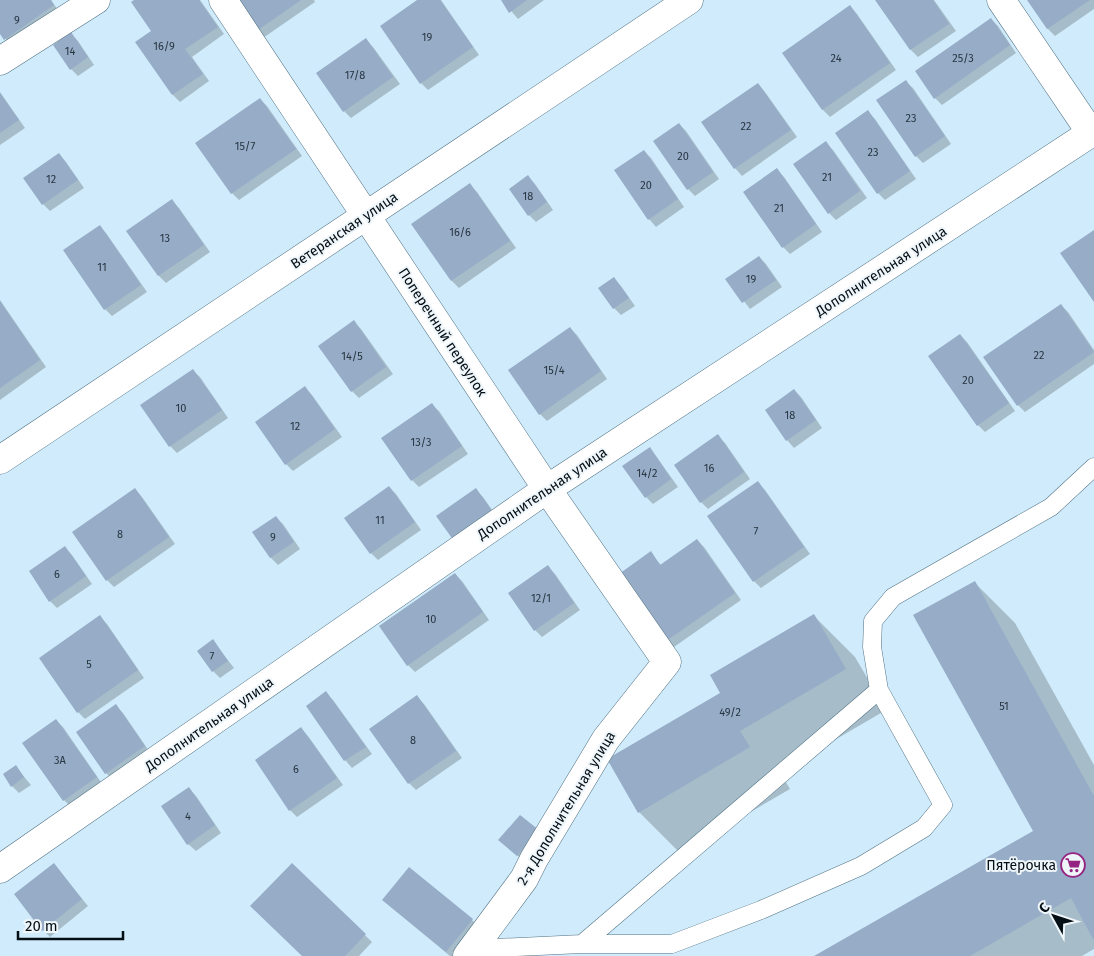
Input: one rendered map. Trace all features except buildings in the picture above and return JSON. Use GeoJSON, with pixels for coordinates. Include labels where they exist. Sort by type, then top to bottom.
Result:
{"type":"FeatureCollection","features":[{"type":"Feature","properties":{"kind":"street"},"geometry":{"type":"LineString","coordinates":[[0,61],[96,0]]}},
{"type":"Feature","properties":{"kind":"street","name":"Поперечный переулок"},"geometry":{"type":"LineString","coordinates":[[223,0],[547,489],[667,662]]}},
{"type":"Feature","properties":{"kind":"street","name":"Ветеранская улица"},"geometry":{"type":"LineString","coordinates":[[0,460],[689,0]]}},
{"type":"Feature","properties":{"kind":"street"},"geometry":{"type":"LineString","coordinates":[[1001,0],[1093,134]]}},
{"type":"Feature","properties":{"kind":"street","name":"Дополнительная улица"},"geometry":{"type":"LineString","coordinates":[[0,869],[547,489],[1093,134]]}},
{"type":"Feature","properties":{"kind":"street","name":"2-я Дополнительная улица"},"geometry":{"type":"LineString","coordinates":[[470,953],[524,880],[534,859],[606,739],[667,662]]}},
{"type":"Feature","properties":{"kind":"lane"},"geometry":{"type":"LineString","coordinates":[[470,953],[582,944],[672,944],[762,910],[861,866],[924,828],[943,805],[879,690],[872,647],[873,621],[893,597],[1051,507],[1092,474]]}},
{"type":"Feature","properties":{"kind":"lane"},"geometry":{"type":"LineString","coordinates":[[582,944],[879,690]]}},
{"type":"Feature","properties":{"kind":"place","name":"Пятёрочка"},"geometry":{"type":"Point","coordinates":[1073,865]}}]}
